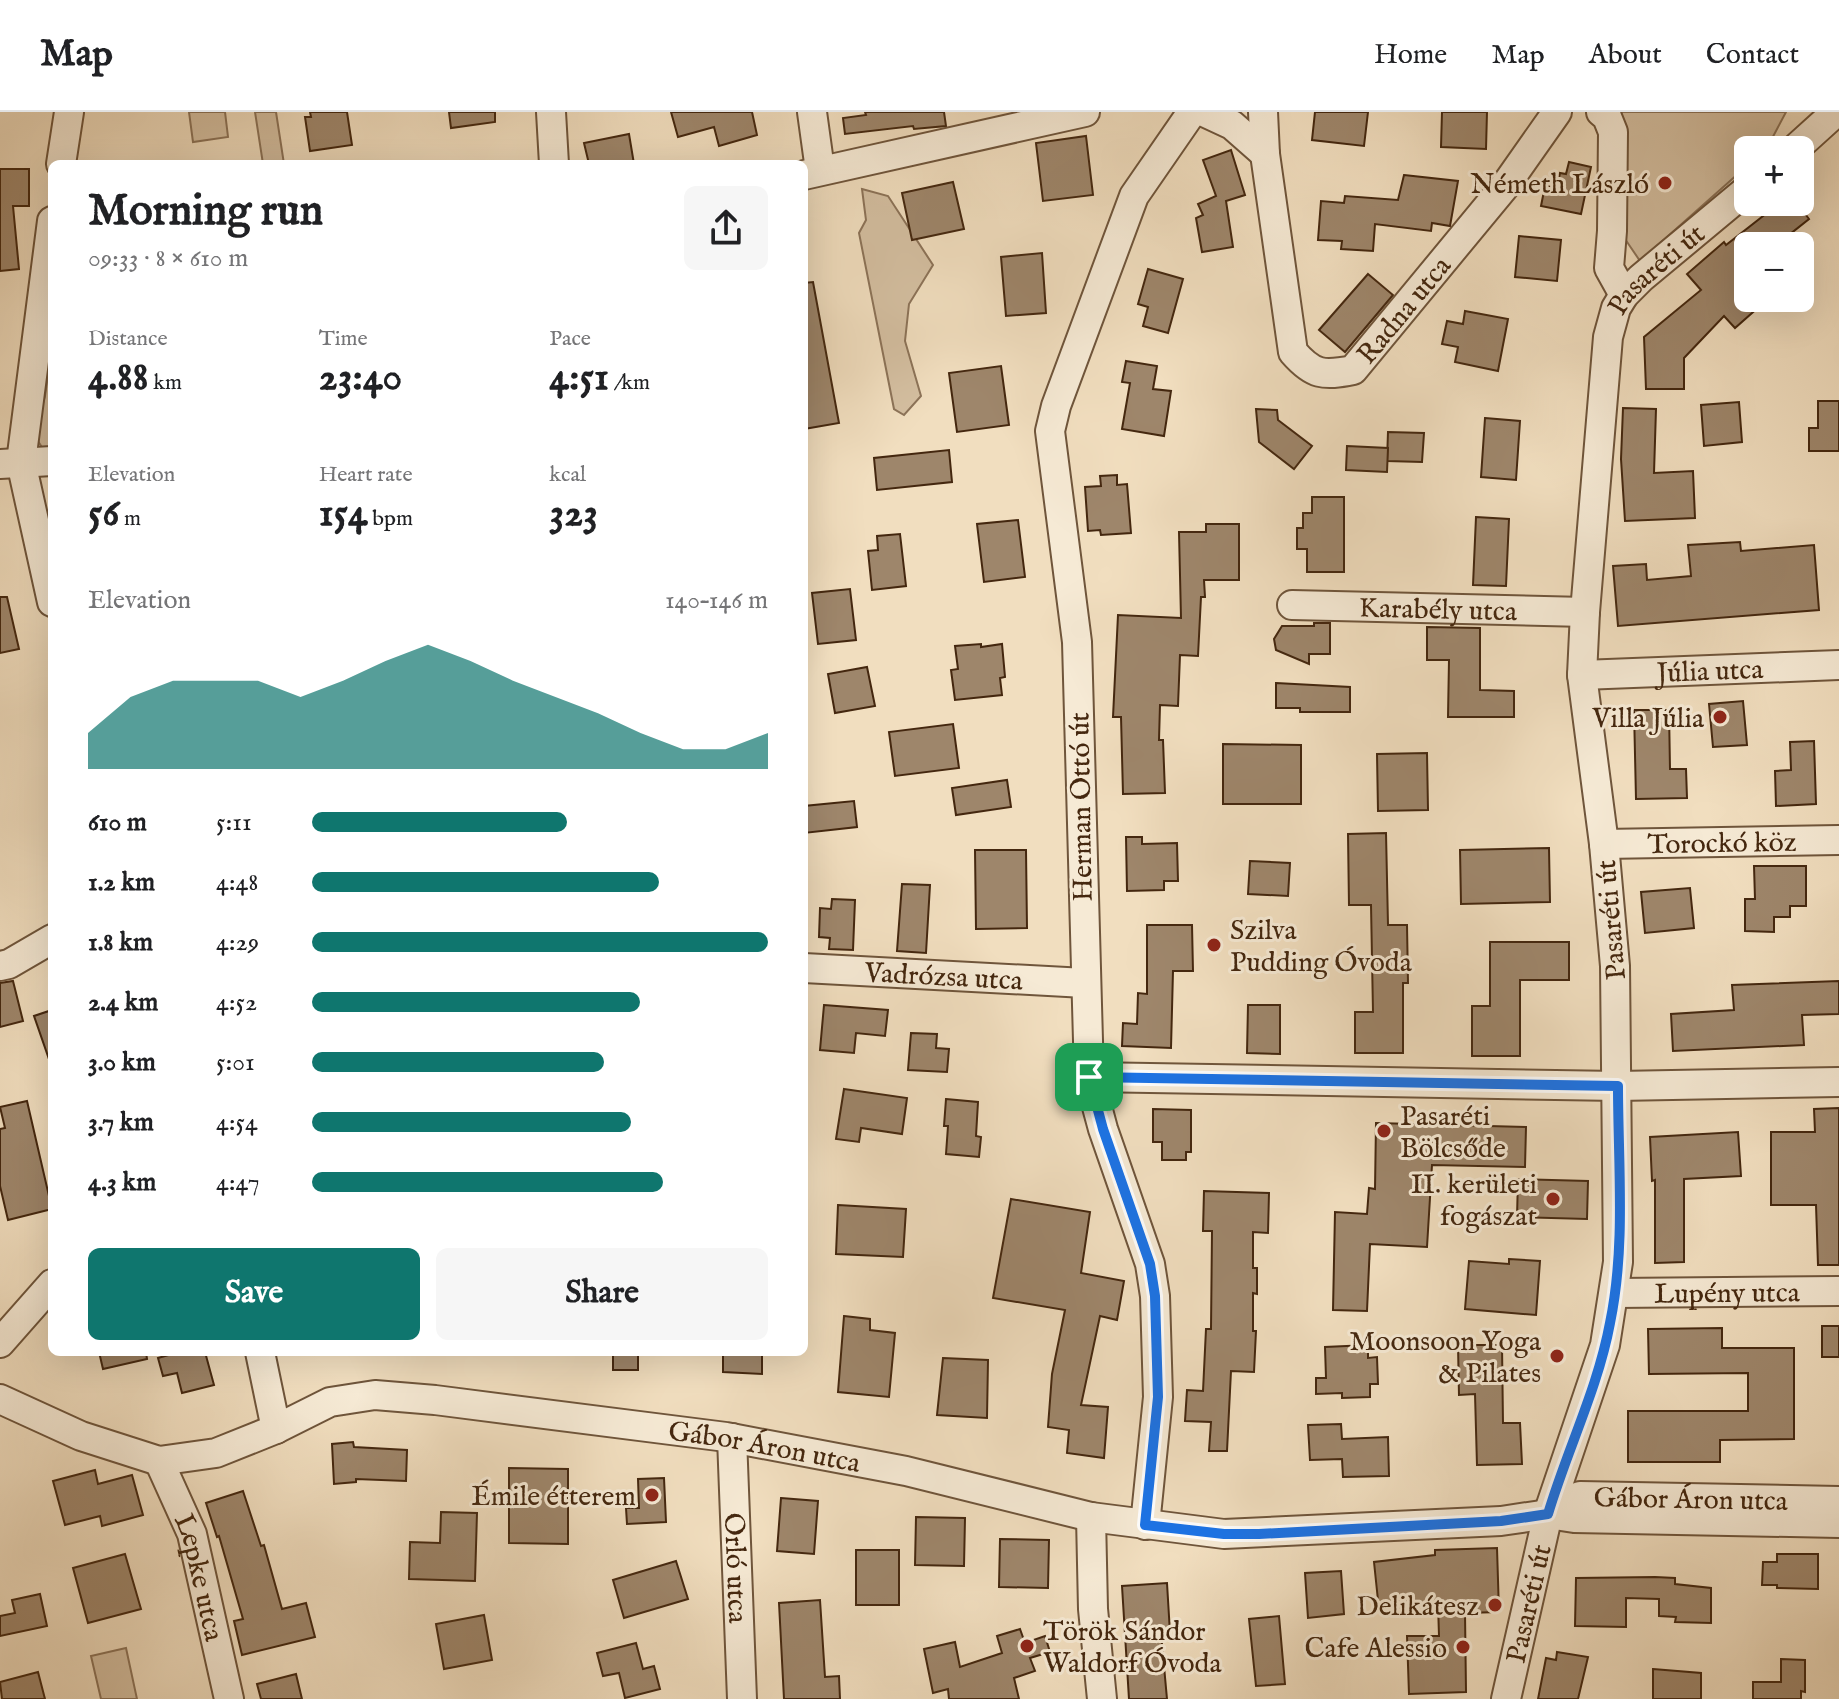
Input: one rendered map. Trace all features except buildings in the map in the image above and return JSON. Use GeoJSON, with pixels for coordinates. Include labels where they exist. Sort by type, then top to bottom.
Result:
{"type":"FeatureCollection","features":[{"type":"Feature","properties":{"kind":"street"},"geometry":{"type":"LineString","coordinates":[[62,160],[69,112]]}},
{"type":"Feature","properties":{"kind":"street"},"geometry":{"type":"LineString","coordinates":[[551,112],[554,160]]}},
{"type":"Feature","properties":{"kind":"street"},"geometry":{"type":"LineString","coordinates":[[812,112],[812,172],[1085,112]]}},
{"type":"Feature","properties":{"kind":"street","name":"Herman Ottó út"},"geometry":{"type":"LineString","coordinates":[[1146,1512],[1158,1397],[1155,1296],[1150,1264],[1103,1129],[1089,1077],[1077,642],[1050,431],[1056,406],[1134,196],[1192,112]]}},
{"type":"Feature","properties":{"kind":"street"},"geometry":{"type":"LineString","coordinates":[[1204,112],[1232,125],[1265,154]]}},
{"type":"Feature","properties":{"kind":"street","name":"Radna utca"},"geometry":{"type":"LineString","coordinates":[[1263,112],[1265,154],[1293,352],[1316,372],[1332,374],[1353,370],[1505,186],[1557,112]]}},
{"type":"Feature","properties":{"kind":"street"},"geometry":{"type":"LineString","coordinates":[[1601,112],[1607,117],[1613,132],[1609,268],[1632,286]]}},
{"type":"Feature","properties":{"kind":"street"},"geometry":{"type":"LineString","coordinates":[[1809,136],[1836,112]]}},
{"type":"Feature","properties":{"kind":"street","name":"Pasaréti út"},"geometry":{"type":"LineString","coordinates":[[1506,1699],[1548,1514],[1605,1345],[1618,1262],[1615,966],[1604,844],[1582,675],[1608,337],[1616,308],[1632,286],[1734,201]]}},
{"type":"Feature","properties":{"kind":"street"},"geometry":{"type":"LineString","coordinates":[[48,244],[10,463],[48,589]]}},
{"type":"Feature","properties":{"kind":"street"},"geometry":{"type":"LineString","coordinates":[[10,463],[48,461]]}},
{"type":"Feature","properties":{"kind":"street","name":"Karabély utca"},"geometry":{"type":"LineString","coordinates":[[1292,605],[1585,612]]}},
{"type":"Feature","properties":{"kind":"street","name":"Júlia utca"},"geometry":{"type":"LineString","coordinates":[[1582,675],[1839,665]]}},
{"type":"Feature","properties":{"kind":"street","name":"Torockó köz"},"geometry":{"type":"LineString","coordinates":[[1604,844],[1839,840]]}},
{"type":"Feature","properties":{"kind":"street"},"geometry":{"type":"LineString","coordinates":[[0,966],[48,941]]}},
{"type":"Feature","properties":{"kind":"street","name":"Vadrózsa utca"},"geometry":{"type":"LineString","coordinates":[[808,968],[1085,983]]}},
{"type":"Feature","properties":{"kind":"street"},"geometry":{"type":"LineString","coordinates":[[1089,1077],[1618,1086],[1839,1082]]}},
{"type":"Feature","properties":{"kind":"street"},"geometry":{"type":"LineString","coordinates":[[0,1343],[48,1289]]}},
{"type":"Feature","properties":{"kind":"street","name":"Lupény utca"},"geometry":{"type":"LineString","coordinates":[[1615,1293],[1839,1291]]}},
{"type":"Feature","properties":{"kind":"street"},"geometry":{"type":"LineString","coordinates":[[261,1356],[276,1429]]}},
{"type":"Feature","properties":{"kind":"street","name":"Gábor Áron utca"},"geometry":{"type":"LineString","coordinates":[[0,1399],[81,1436],[159,1461],[216,1453],[276,1429],[330,1402],[375,1395],[435,1400],[732,1438],[906,1471],[1091,1517],[1146,1512],[1224,1534],[1501,1521],[1548,1514],[1565,1501],[1580,1496],[1730,1510],[1799,1511],[1839,1501]]}},
{"type":"Feature","properties":{"kind":"street","name":"Orló utca"},"geometry":{"type":"LineString","coordinates":[[732,1438],[742,1699]]}},
{"type":"Feature","properties":{"kind":"street","name":"Lepke utca"},"geometry":{"type":"LineString","coordinates":[[159,1461],[192,1534],[229,1699]]}},
{"type":"Feature","properties":{"kind":"street","name":"Gábor Áron utca"},"geometry":{"type":"LineString","coordinates":[[1799,1511],[1839,1523]]}},
{"type":"Feature","properties":{"kind":"street"},"geometry":{"type":"LineString","coordinates":[[1091,1517],[1093,1609],[1102,1699]]}},
{"type":"Feature","properties":{"kind":"shaded area"},"geometry":{"type":"Polygon","coordinates":[[[189,112],[225,112],[228,137],[193,142],[189,112]]]}},
{"type":"Feature","properties":{"kind":"shaded area"},"geometry":{"type":"Polygon","coordinates":[[[255,112],[276,112],[283,160],[262,160],[255,112]]]}},
{"type":"Feature","properties":{"kind":"shaded area"},"geometry":{"type":"Polygon","coordinates":[[[1612,112],[1786,112],[1773,136],[1734,136],[1734,177],[1640,261],[1623,236],[1612,112]]]}},
{"type":"Feature","properties":{"kind":"shaded area"},"geometry":{"type":"Polygon","coordinates":[[[862,189],[888,196],[933,265],[909,304],[905,341],[921,396],[904,415],[894,409],[859,233],[866,220],[862,189]]]}},
{"type":"Feature","properties":{"kind":"shaded area"},"geometry":{"type":"Polygon","coordinates":[[[48,375],[48,456],[34,435],[48,375]]]}},
{"type":"Feature","properties":{"kind":"shaded area"},"geometry":{"type":"Polygon","coordinates":[[[126,1648],[137,1699],[101,1699],[91,1656],[126,1648]]]}},
{"type":"Feature","properties":{"kind":"place","name":"Németh László"},"geometry":{"type":"Point","coordinates":[1665,183]}},
{"type":"Feature","properties":{"kind":"place","name":"Villa Júlia"},"geometry":{"type":"Point","coordinates":[1720,717]}},
{"type":"Feature","properties":{"kind":"place","name":"Szilva Pudding Óvoda"},"geometry":{"type":"Point","coordinates":[1214,945]}},
{"type":"Feature","properties":{"kind":"place","name":"Pasaréti Bölcsőde"},"geometry":{"type":"Point","coordinates":[1384,1131]}},
{"type":"Feature","properties":{"kind":"place","name":"II. kerületi fogászat"},"geometry":{"type":"Point","coordinates":[1553,1199]}},
{"type":"Feature","properties":{"kind":"place","name":"Moonsoon Yoga & Pilates"},"geometry":{"type":"Point","coordinates":[1557,1356]}},
{"type":"Feature","properties":{"kind":"place","name":"Émile étterem"},"geometry":{"type":"Point","coordinates":[652,1495]}},
{"type":"Feature","properties":{"kind":"place","name":"Delikátesz"},"geometry":{"type":"Point","coordinates":[1495,1605]}},
{"type":"Feature","properties":{"kind":"place","name":"Török Sándor Waldorf Óvoda"},"geometry":{"type":"Point","coordinates":[1027,1646]}},
{"type":"Feature","properties":{"kind":"place","name":"Cafe Alessio"},"geometry":{"type":"Point","coordinates":[1463,1647]}},
{"type":"Feature","properties":{"kind":"route"},"geometry":{"type":"LineString","coordinates":[[1089,1077],[1618,1086],[1618,1262],[1615,1293],[1597,1372],[1548,1514],[1501,1521],[1259,1534],[1224,1534],[1145,1525],[1158,1397],[1155,1296],[1150,1264],[1103,1129],[1089,1077]]}}]}
